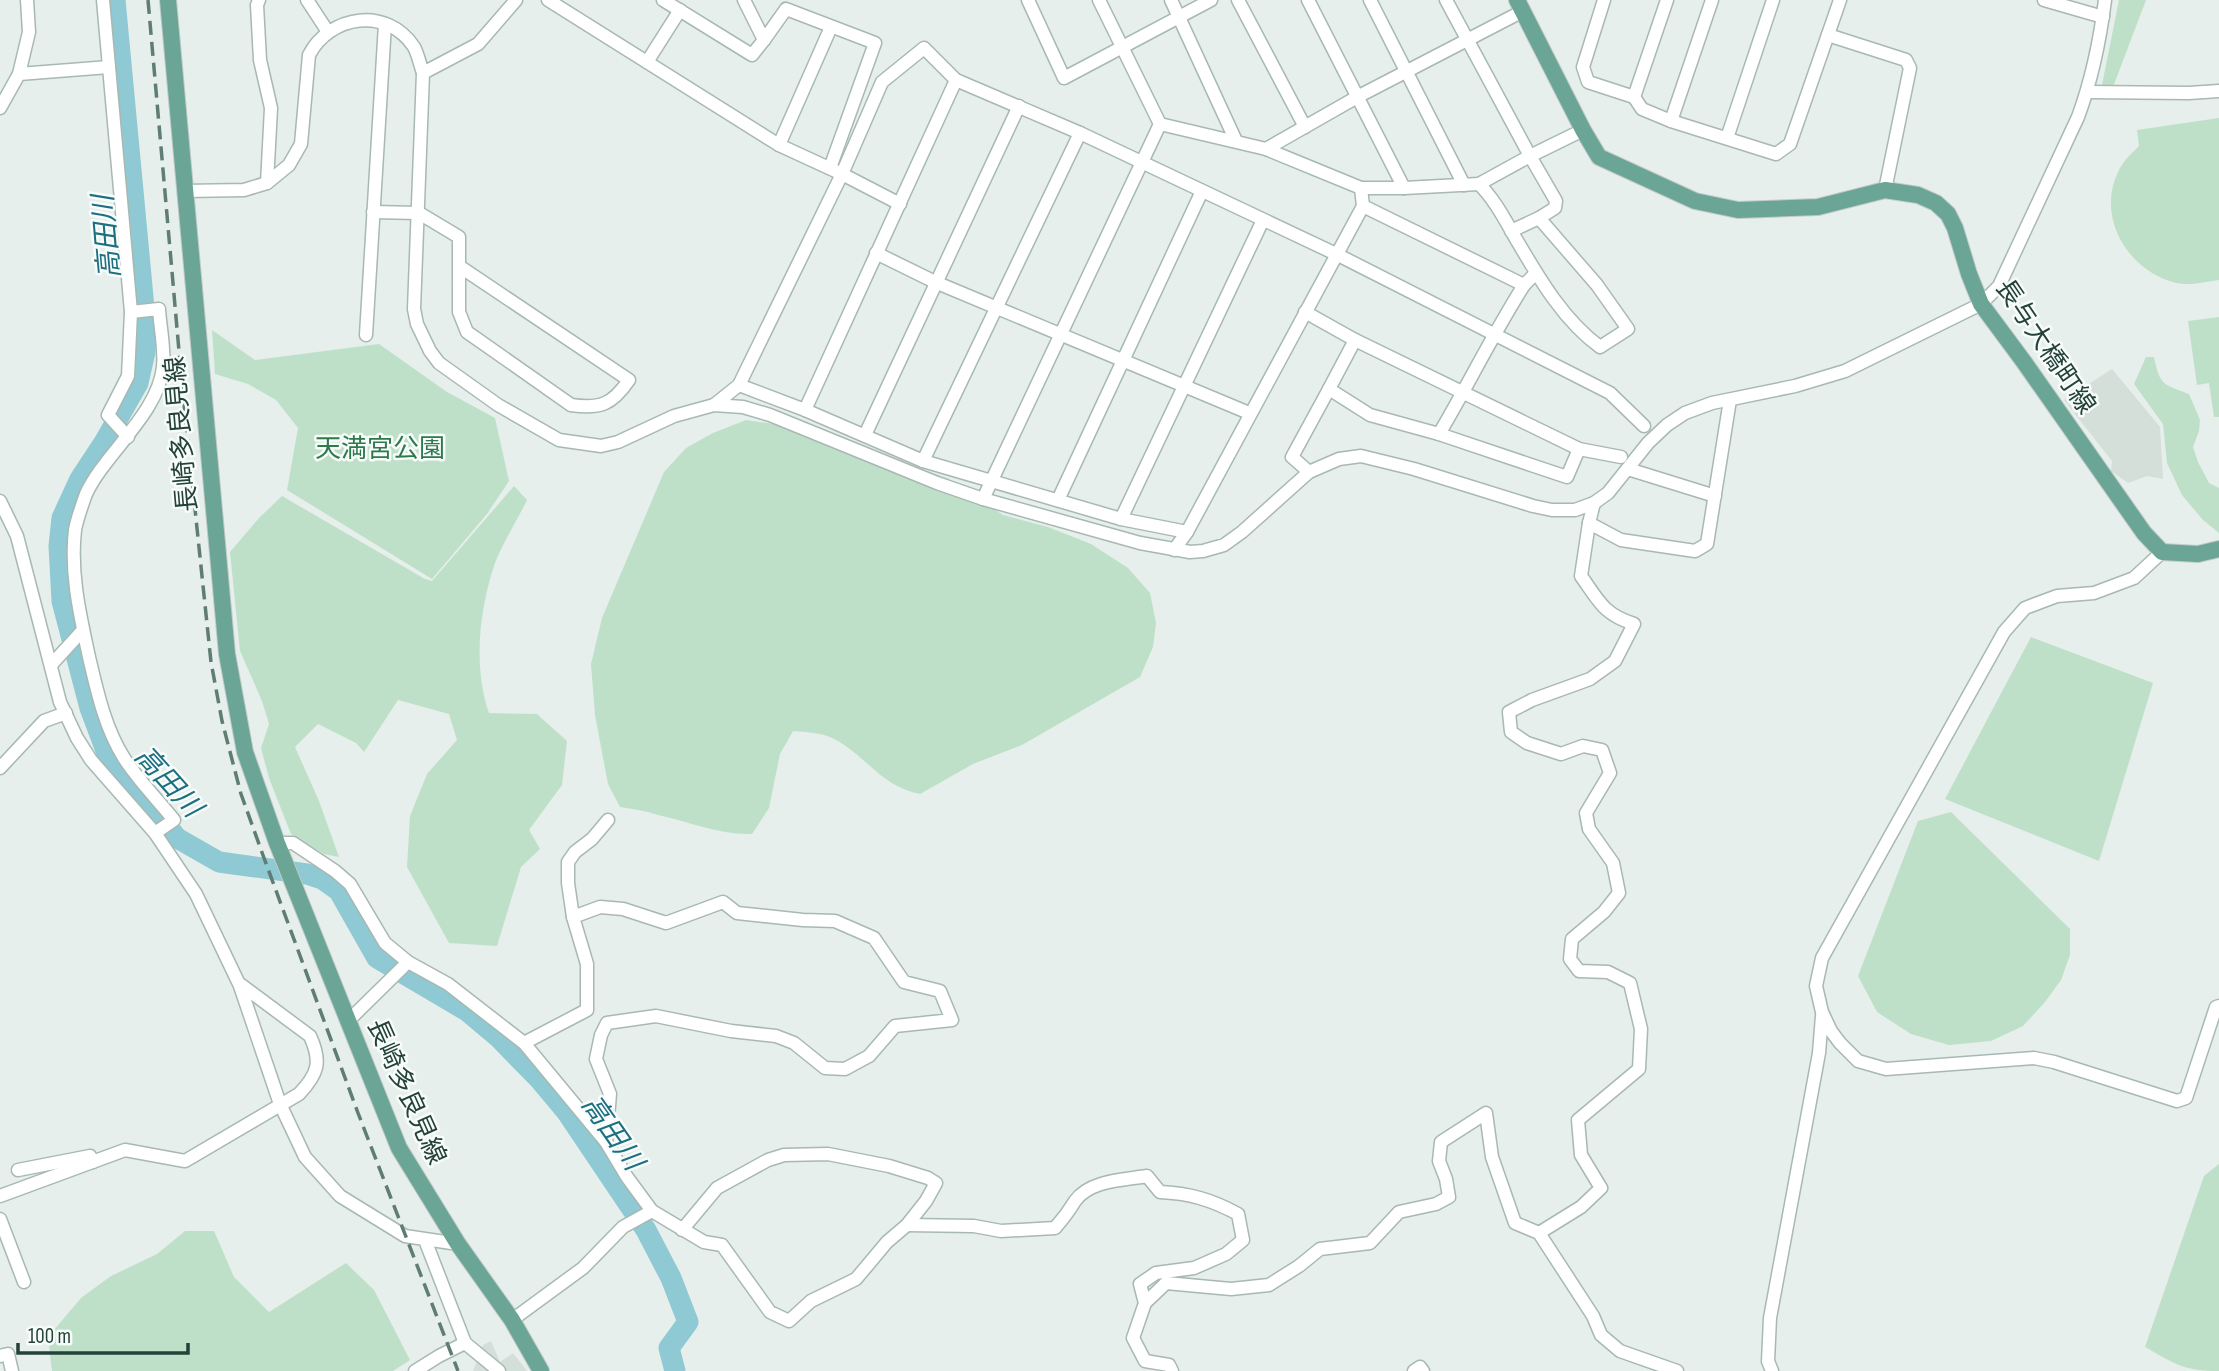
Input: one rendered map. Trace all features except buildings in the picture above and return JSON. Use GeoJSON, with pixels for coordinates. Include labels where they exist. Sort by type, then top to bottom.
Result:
{"type":"FeatureCollection","features":[{"type":"Feature","properties":{"kind":"main road","name":"長崎多良見線"},"geometry":{"type":"LineString","coordinates":[[168,0],[227,654],[246,752],[280,849],[399,1148],[458,1244],[512,1320],[541,1371]]}},
{"type":"Feature","properties":{"kind":"main road","name":"長与大橋町線"},"geometry":{"type":"LineString","coordinates":[[1520,5],[1583,130],[1600,157],[1695,201],[1738,210],[1818,207],[1885,190],[1918,195],[1937,203],[1948,214],[1955,228],[1981,304],[2144,533],[2162,552]]}},
{"type":"Feature","properties":{"kind":"main road"},"geometry":{"type":"LineString","coordinates":[[2162,552],[2198,554],[2219,549]]}},
{"type":"Feature","properties":{"kind":"street"},"geometry":{"type":"LineString","coordinates":[[0,107],[19,74],[29,32],[27,0]]}},
{"type":"Feature","properties":{"kind":"street"},"geometry":{"type":"LineString","coordinates":[[103,0],[131,312],[128,376],[108,415],[128,437]]}},
{"type":"Feature","properties":{"kind":"street"},"geometry":{"type":"LineString","coordinates":[[259,0],[260,60],[271,108],[267,183]]}},
{"type":"Feature","properties":{"kind":"street"},"geometry":{"type":"LineString","coordinates":[[307,0],[328,32]]}},
{"type":"Feature","properties":{"kind":"street"},"geometry":{"type":"LineString","coordinates":[[424,73],[478,44],[516,0]]}},
{"type":"Feature","properties":{"kind":"street"},"geometry":{"type":"LineString","coordinates":[[663,0],[752,55],[786,9],[875,43],[830,168]]}},
{"type":"Feature","properties":{"kind":"street"},"geometry":{"type":"LineString","coordinates":[[744,0],[764,40]]}},
{"type":"Feature","properties":{"kind":"street"},"geometry":{"type":"LineString","coordinates":[[1028,0],[1064,78],[1211,0]]}},
{"type":"Feature","properties":{"kind":"street"},"geometry":{"type":"LineString","coordinates":[[1099,0],[1160,124]]}},
{"type":"Feature","properties":{"kind":"street"},"geometry":{"type":"LineString","coordinates":[[1171,0],[1236,141]]}},
{"type":"Feature","properties":{"kind":"street"},"geometry":{"type":"LineString","coordinates":[[1238,0],[1305,127]]}},
{"type":"Feature","properties":{"kind":"street"},"geometry":{"type":"LineString","coordinates":[[1308,0],[1404,188]]}},
{"type":"Feature","properties":{"kind":"street"},"geometry":{"type":"LineString","coordinates":[[1370,0],[1464,185]]}},
{"type":"Feature","properties":{"kind":"street"},"geometry":{"type":"LineString","coordinates":[[1446,0],[1556,201],[1555,208],[1511,231]]}},
{"type":"Feature","properties":{"kind":"street"},"geometry":{"type":"LineString","coordinates":[[1590,0],[1603,2],[1583,67],[1588,82],[1634,97],[1642,109],[1671,121],[1776,153],[1790,144],[1840,0]]}},
{"type":"Feature","properties":{"kind":"street"},"geometry":{"type":"LineString","coordinates":[[1634,97],[1667,0]]}},
{"type":"Feature","properties":{"kind":"street"},"geometry":{"type":"LineString","coordinates":[[1671,121],[1712,0]]}},
{"type":"Feature","properties":{"kind":"street"},"geometry":{"type":"LineString","coordinates":[[1727,138],[1773,0]]}},
{"type":"Feature","properties":{"kind":"street"},"geometry":{"type":"LineString","coordinates":[[2044,0],[2103,17]]}},
{"type":"Feature","properties":{"kind":"street"},"geometry":{"type":"LineString","coordinates":[[185,191],[244,190],[267,183],[289,165],[301,144],[309,55],[315,44],[343,23],[360,19],[385,23],[395,28],[414,47],[424,73],[414,309],[417,324],[439,363],[498,405],[559,440],[601,446],[618,442],[674,416],[714,405],[744,407],[983,499],[1174,550],[1203,551],[1224,545],[1309,472],[1339,458],[1361,456],[1552,510],[1575,510],[1594,503],[1608,493],[1648,443],[1685,413],[1713,403],[1795,386],[1845,371],[1981,304],[1999,286],[2078,117],[2088,92],[2105,0]]}},
{"type":"Feature","properties":{"kind":"street"},"geometry":{"type":"LineString","coordinates":[[551,1],[779,145],[900,204]]}},
{"type":"Feature","properties":{"kind":"street"},"geometry":{"type":"LineString","coordinates":[[1266,149],[1359,96],[1467,41],[1520,5]]}},
{"type":"Feature","properties":{"kind":"street"},"geometry":{"type":"LineString","coordinates":[[647,62],[680,10]]}},
{"type":"Feature","properties":{"kind":"street"},"geometry":{"type":"LineString","coordinates":[[366,335],[385,23]]}},
{"type":"Feature","properties":{"kind":"street"},"geometry":{"type":"LineString","coordinates":[[779,145],[831,27]]}},
{"type":"Feature","properties":{"kind":"street"},"geometry":{"type":"LineString","coordinates":[[1828,34],[1906,60],[1910,68],[1885,190]]}},
{"type":"Feature","properties":{"kind":"street"},"geometry":{"type":"LineString","coordinates":[[714,405],[739,384],[842,174],[882,82],[924,48],[956,80],[1080,133],[1336,254],[1610,393],[1644,426]]}},
{"type":"Feature","properties":{"kind":"street"},"geometry":{"type":"LineString","coordinates":[[19,74],[109,67]]}},
{"type":"Feature","properties":{"kind":"street"},"geometry":{"type":"LineString","coordinates":[[805,410],[956,80]]}},
{"type":"Feature","properties":{"kind":"street"},"geometry":{"type":"LineString","coordinates":[[2088,92],[2219,91]]}},
{"type":"Feature","properties":{"kind":"street"},"geometry":{"type":"LineString","coordinates":[[865,435],[1019,106]]}},
{"type":"Feature","properties":{"kind":"street"},"geometry":{"type":"LineString","coordinates":[[1160,124],[1266,149],[1362,188],[1479,184],[1583,130]]}},
{"type":"Feature","properties":{"kind":"street"},"geometry":{"type":"LineString","coordinates":[[983,499],[1160,124]]}},
{"type":"Feature","properties":{"kind":"street"},"geometry":{"type":"LineString","coordinates":[[923,461],[1080,133]]}},
{"type":"Feature","properties":{"kind":"street"},"geometry":{"type":"LineString","coordinates":[[1479,184],[1490,195],[1536,272],[1580,332],[1600,347],[1628,328],[1597,285],[1539,218]]}},
{"type":"Feature","properties":{"kind":"street"},"geometry":{"type":"LineString","coordinates":[[1174,550],[1187,532],[1363,206],[1362,188]]}},
{"type":"Feature","properties":{"kind":"street"},"geometry":{"type":"LineString","coordinates":[[1058,500],[1202,191]]}},
{"type":"Feature","properties":{"kind":"street"},"geometry":{"type":"LineString","coordinates":[[1363,206],[1524,285]]}},
{"type":"Feature","properties":{"kind":"street"},"geometry":{"type":"LineString","coordinates":[[373,212],[419,213],[459,237],[459,266],[459,312],[467,332],[571,405],[590,408],[604,405],[618,396],[629,380],[459,266]]}},
{"type":"Feature","properties":{"kind":"street"},"geometry":{"type":"LineString","coordinates":[[1121,519],[1263,220]]}},
{"type":"Feature","properties":{"kind":"street"},"geometry":{"type":"LineString","coordinates":[[876,253],[935,282],[1249,413]]}},
{"type":"Feature","properties":{"kind":"street"},"geometry":{"type":"LineString","coordinates":[[1439,434],[1493,335],[1524,285],[1536,272]]}},
{"type":"Feature","properties":{"kind":"street"},"geometry":{"type":"LineString","coordinates":[[131,312],[159,309],[163,368],[155,393],[128,437],[102,466],[86,495],[75,528],[74,559],[76,597],[98,695],[124,758],[174,820],[157,832]]}},
{"type":"Feature","properties":{"kind":"street"},"geometry":{"type":"LineString","coordinates":[[1305,312],[1355,340],[1579,449],[1621,457]]}},
{"type":"Feature","properties":{"kind":"street"},"geometry":{"type":"LineString","coordinates":[[1309,472],[1292,457],[1355,340]]}},
{"type":"Feature","properties":{"kind":"street"},"geometry":{"type":"LineString","coordinates":[[739,384],[923,461],[1121,519],[1187,532]]}},
{"type":"Feature","properties":{"kind":"street"},"geometry":{"type":"LineString","coordinates":[[1329,389],[1370,415],[1439,434],[1567,477],[1579,449]]}},
{"type":"Feature","properties":{"kind":"street"},"geometry":{"type":"LineString","coordinates":[[1589,523],[1621,540],[1695,551],[1707,544],[1730,400]]}},
{"type":"Feature","properties":{"kind":"street"},"geometry":{"type":"LineString","coordinates":[[1628,469],[1715,496]]}},
{"type":"Feature","properties":{"kind":"street"},"geometry":{"type":"LineString","coordinates":[[1539,1233],[1581,1207],[1601,1188],[1581,1155],[1578,1120],[1639,1069],[1642,1029],[1630,984],[1608,972],[1579,971],[1570,958],[1572,939],[1604,912],[1619,894],[1613,863],[1590,829],[1586,813],[1610,774],[1602,750],[1583,746],[1561,754],[1527,743],[1511,732],[1508,712],[1532,700],[1590,679],[1615,660],[1634,624],[1617,619],[1606,611],[1581,576],[1594,503]]}},
{"type":"Feature","properties":{"kind":"street"},"geometry":{"type":"LineString","coordinates":[[0,504],[17,536],[60,702],[91,760],[157,832],[196,894],[239,984],[280,1104],[305,1157],[340,1196],[405,1236],[458,1244]]}},
{"type":"Feature","properties":{"kind":"street"},"geometry":{"type":"LineString","coordinates":[[2162,552],[2134,578],[2094,593],[2057,596],[2025,608],[2004,632],[1822,958],[1816,986],[1822,1012],[1831,1031],[1858,1061],[1886,1069],[2034,1058],[2177,1101],[2186,1098],[2216,1007],[2219,1006]]}},
{"type":"Feature","properties":{"kind":"street"},"geometry":{"type":"LineString","coordinates":[[51,666],[83,630]]}},
{"type":"Feature","properties":{"kind":"street"},"geometry":{"type":"LineString","coordinates":[[0,768],[44,721],[66,713]]}},
{"type":"Feature","properties":{"kind":"street"},"geometry":{"type":"LineString","coordinates":[[524,1044],[587,1010],[587,964],[573,917],[568,862],[608,820]]}},
{"type":"Feature","properties":{"kind":"street"},"geometry":{"type":"LineString","coordinates":[[280,849],[293,843],[335,871],[350,884],[385,943],[408,961],[449,984],[524,1044],[606,1142],[649,1212],[682,1230],[704,1242],[722,1245],[770,1312],[789,1321],[811,1301],[856,1279],[887,1242],[907,1225],[936,1183],[889,1166],[828,1154],[784,1156],[768,1160],[717,1188],[682,1230]]}},
{"type":"Feature","properties":{"kind":"street"},"geometry":{"type":"LineString","coordinates":[[573,917],[600,907],[623,909],[666,923],[723,902],[737,913],[835,921],[874,938],[904,982],[940,991],[952,1020],[895,1026],[869,1056],[845,1069],[825,1068],[794,1043],[776,1036],[731,1031],[656,1016],[607,1023],[601,1035],[596,1059],[610,1094],[606,1142]]}},
{"type":"Feature","properties":{"kind":"street"},"geometry":{"type":"LineString","coordinates":[[348,1021],[408,961]]}},
{"type":"Feature","properties":{"kind":"street"},"geometry":{"type":"LineString","coordinates":[[0,1196],[125,1150],[185,1161],[299,1094],[313,1079],[317,1061],[316,1049],[310,1036],[239,984]]}},
{"type":"Feature","properties":{"kind":"street"},"geometry":{"type":"LineString","coordinates":[[1772,1371],[1768,1352],[1770,1318],[1819,1053],[1822,1012]]}},
{"type":"Feature","properties":{"kind":"street"},"geometry":{"type":"LineString","coordinates":[[1172,1371],[1169,1365],[1145,1361],[1133,1338],[1145,1303],[1166,1283],[1231,1289],[1269,1285],[1320,1249],[1370,1243],[1398,1212],[1436,1204],[1448,1197],[1446,1179],[1439,1161],[1441,1142],[1486,1113],[1492,1157],[1515,1223],[1539,1233],[1593,1316],[1601,1335],[1620,1350],[1677,1371]]}},
{"type":"Feature","properties":{"kind":"street"},"geometry":{"type":"LineString","coordinates":[[19,1170],[90,1156],[93,1162]]}},
{"type":"Feature","properties":{"kind":"street"},"geometry":{"type":"LineString","coordinates":[[907,1225],[974,1226],[1001,1231],[1055,1228],[1072,1210],[1076,1200],[1096,1185],[1147,1176],[1160,1192],[1184,1193],[1216,1202],[1238,1214],[1243,1240],[1226,1254],[1194,1268],[1156,1273],[1140,1284],[1145,1303]]}},
{"type":"Feature","properties":{"kind":"street"},"geometry":{"type":"LineString","coordinates":[[512,1320],[583,1268],[623,1227],[649,1212]]}},
{"type":"Feature","properties":{"kind":"street"},"geometry":{"type":"LineString","coordinates":[[0,1219],[24,1282]]}},
{"type":"Feature","properties":{"kind":"street"},"geometry":{"type":"LineString","coordinates":[[425,1240],[465,1343],[499,1371]]}},
{"type":"Feature","properties":{"kind":"street"},"geometry":{"type":"LineString","coordinates":[[415,1371],[465,1343]]}},
{"type":"Feature","properties":{"kind":"street"},"geometry":{"type":"LineString","coordinates":[[0,1356],[8,1354],[12,1371]]}},
{"type":"Feature","properties":{"kind":"street"},"geometry":{"type":"LineString","coordinates":[[1414,1371],[1420,1367],[1423,1371]]}},
{"type":"Feature","properties":{"kind":"shaded area"},"geometry":{"type":"Polygon","coordinates":[[[2112,369],[2160,427],[2163,479],[2147,476],[2128,483],[2111,471],[2112,461],[2064,400],[2112,369]]]}},
{"type":"Feature","properties":{"kind":"shaded area"},"geometry":{"type":"Polygon","coordinates":[[[491,1341],[500,1362],[513,1353],[527,1371],[473,1371],[483,1345],[491,1341]]]}},
{"type":"Feature","properties":{"kind":"green space"},"geometry":{"type":"Polygon","coordinates":[[[2119,0],[2146,0],[2113,87],[2102,85],[2119,0]]]}},
{"type":"Feature","properties":{"kind":"green space"},"geometry":{"type":"Polygon","coordinates":[[[2219,118],[2219,280],[2192,284],[2176,283],[2159,277],[2131,255],[2114,224],[2112,189],[2120,168],[2139,146],[2137,130],[2219,118]]]}},
{"type":"Feature","properties":{"kind":"green space"},"geometry":{"type":"Polygon","coordinates":[[[2219,317],[2219,417],[2214,417],[2209,383],[2197,385],[2188,321],[2219,317]]]}},
{"type":"Feature","properties":{"kind":"green space","name":"天満宮公園"},"geometry":{"type":"Polygon","coordinates":[[[212,330],[255,360],[379,344],[447,392],[495,418],[509,481],[487,514],[432,579],[287,490],[298,428],[276,400],[248,384],[215,374],[212,330]]]}},
{"type":"Feature","properties":{"kind":"green space"},"geometry":{"type":"Polygon","coordinates":[[[2146,357],[2154,357],[2158,374],[2164,383],[2189,394],[2200,420],[2193,447],[2209,483],[2219,488],[2219,533],[2203,520],[2182,495],[2167,463],[2163,424],[2134,384],[2146,357]]]}},
{"type":"Feature","properties":{"kind":"green space"},"geometry":{"type":"Polygon","coordinates":[[[746,420],[794,427],[947,478],[1003,515],[1048,527],[1091,544],[1128,568],[1150,593],[1156,623],[1153,647],[1140,677],[1022,745],[973,764],[920,794],[895,785],[832,738],[793,731],[780,754],[769,808],[752,834],[716,830],[620,807],[608,784],[595,715],[591,664],[602,618],[664,472],[686,448],[713,433],[746,420]]]}},
{"type":"Feature","properties":{"kind":"green space"},"geometry":{"type":"Polygon","coordinates":[[[514,486],[527,500],[498,555],[489,581],[480,638],[481,677],[489,713],[537,714],[567,741],[562,785],[529,830],[540,849],[521,867],[497,946],[449,943],[407,867],[410,816],[427,774],[457,740],[449,714],[398,700],[364,752],[356,743],[318,724],[295,747],[319,801],[339,857],[324,854],[291,834],[269,778],[261,748],[269,724],[240,651],[230,552],[282,496],[432,581],[514,486]]]}},
{"type":"Feature","properties":{"kind":"green space"},"geometry":{"type":"Polygon","coordinates":[[[2031,637],[2153,683],[2099,861],[1945,799],[2031,637]]]}},
{"type":"Feature","properties":{"kind":"green space"},"geometry":{"type":"Polygon","coordinates":[[[1951,812],[2070,929],[2070,955],[2061,980],[2023,1026],[1991,1041],[1949,1045],[1911,1034],[1877,1012],[1858,976],[1918,821],[1951,812]]]}},
{"type":"Feature","properties":{"kind":"green space"},"geometry":{"type":"Polygon","coordinates":[[[2219,1164],[2219,1371],[2207,1371],[2180,1365],[2145,1347],[2204,1176],[2219,1164]]]}},
{"type":"Feature","properties":{"kind":"green space"},"geometry":{"type":"Polygon","coordinates":[[[185,1231],[214,1231],[234,1277],[269,1312],[346,1263],[374,1290],[410,1360],[393,1371],[52,1371],[48,1337],[81,1298],[111,1276],[157,1254],[185,1231]]]}},
{"type":"Feature","properties":{"kind":"waterway","name":"高田川"},"geometry":{"type":"LineString","coordinates":[[115,0],[146,329],[145,352],[138,383],[80,479],[62,518],[59,546],[62,601],[90,708],[108,756],[177,838],[219,862],[307,874],[322,879],[339,891],[377,958],[467,1011],[498,1037],[540,1080],[566,1111],[646,1230],[671,1278],[688,1322],[669,1348],[675,1371]]}},
{"type":"Feature","properties":{"kind":"railway"},"geometry":{"type":"LineString","coordinates":[[148,0],[182,385],[211,662],[222,721],[241,794],[264,858],[358,1113],[458,1371]]}}]}
